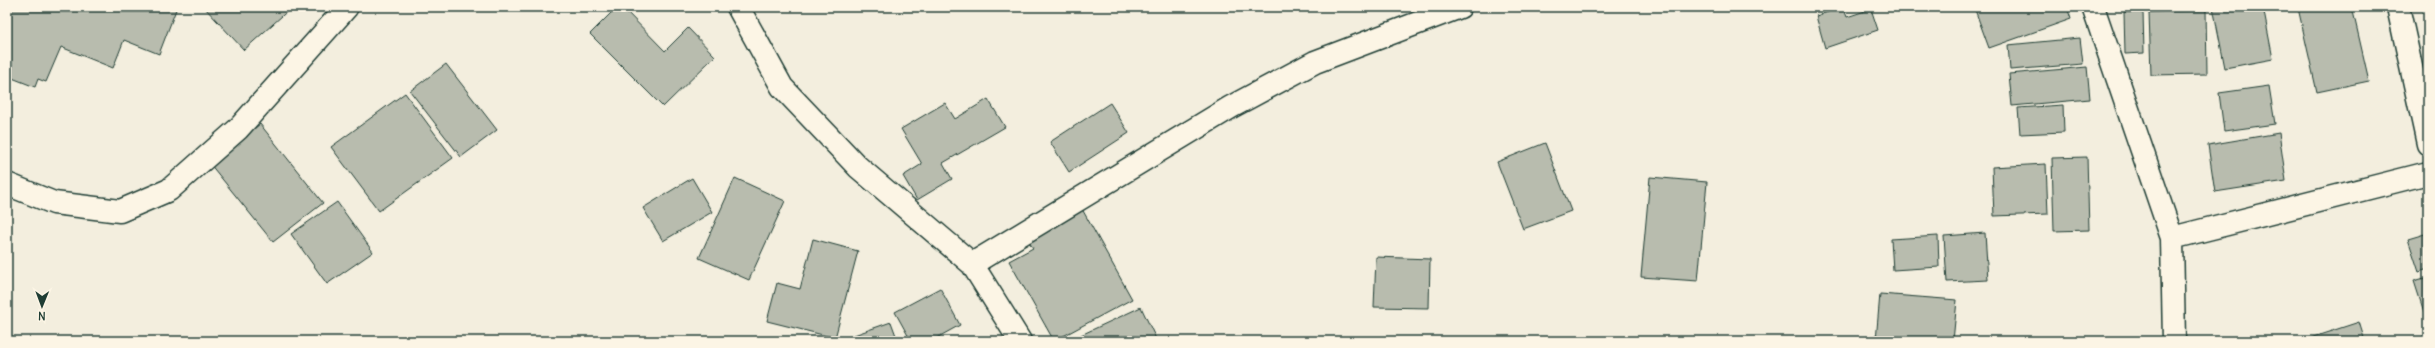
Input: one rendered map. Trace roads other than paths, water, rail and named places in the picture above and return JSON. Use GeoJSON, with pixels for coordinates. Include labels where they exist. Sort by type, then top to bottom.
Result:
{"type":"FeatureCollection","features":[{"type":"Feature","properties":{"kind":"street"},"geometry":{"type":"LineString","coordinates":[[7,184],[54,203],[120,211],[169,190],[238,129],[346,7]]}},
{"type":"Feature","properties":{"kind":"street"},"geometry":{"type":"LineString","coordinates":[[738,7],[782,87],[858,167],[972,264],[1020,341]]}},
{"type":"Feature","properties":{"kind":"street"},"geometry":{"type":"LineString","coordinates":[[972,264],[1231,107],[1315,62],[1460,7]]}},
{"type":"Feature","properties":{"kind":"street"},"geometry":{"type":"LineString","coordinates":[[2093,7],[2172,238],[2174,341]]}},
{"type":"Feature","properties":{"kind":"street"},"geometry":{"type":"LineString","coordinates":[[2398,7],[2428,144]]}},
{"type":"Feature","properties":{"kind":"street"},"geometry":{"type":"LineString","coordinates":[[2172,238],[2428,173]]}}]}
